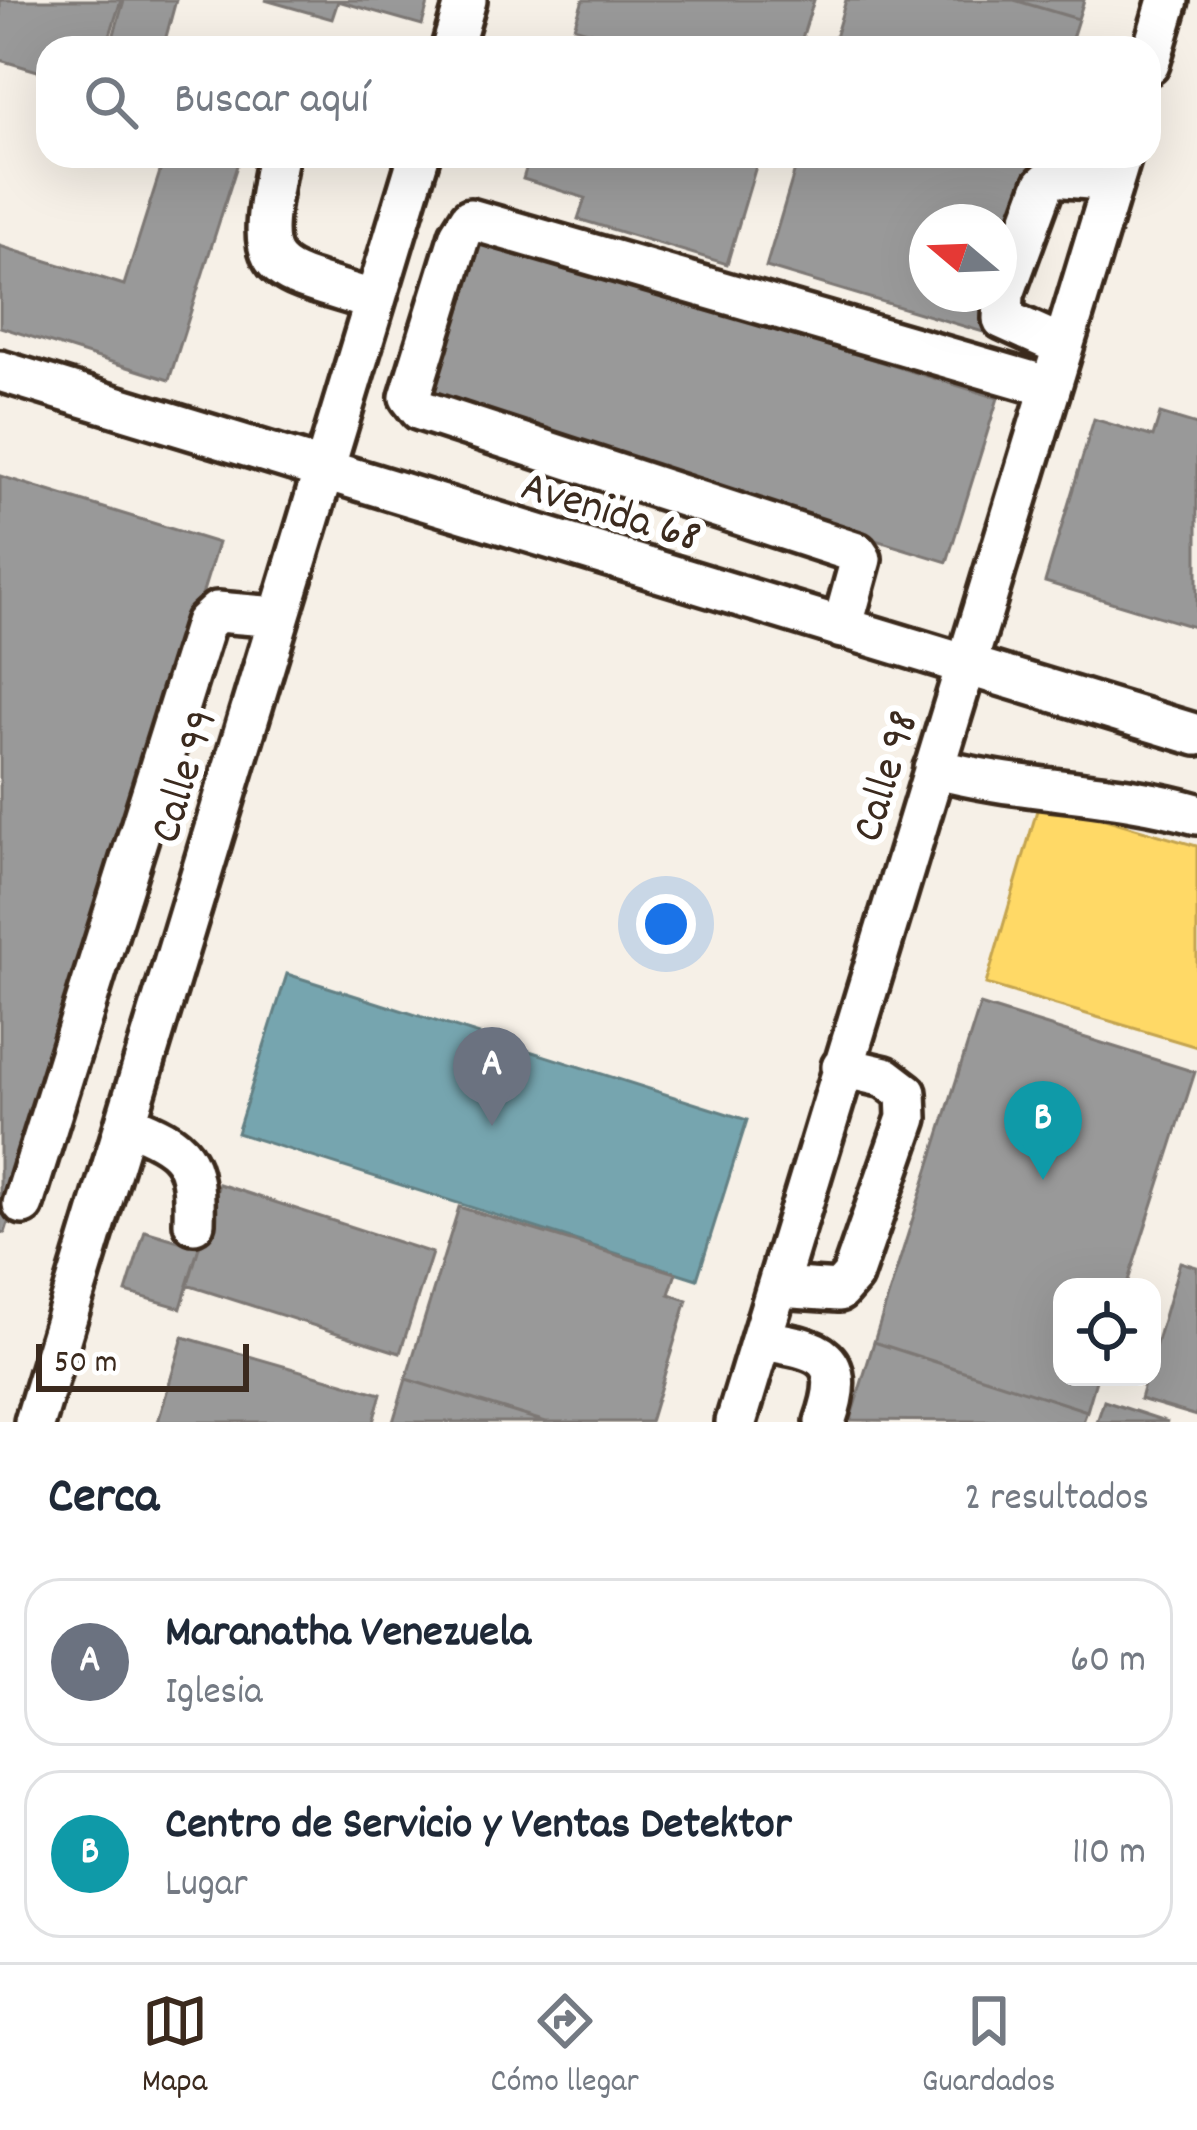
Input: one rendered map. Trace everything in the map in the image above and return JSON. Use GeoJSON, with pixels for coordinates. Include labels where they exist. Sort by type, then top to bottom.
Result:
{"type":"FeatureCollection","features":[{"type":"Feature","properties":{"kind":"lane"},"geometry":{"type":"LineString","coordinates":[[456,36],[466,0]]}},
{"type":"Feature","properties":{"kind":"lane"},"geometry":{"type":"LineString","coordinates":[[1157,36],[1168,0]]}},
{"type":"Feature","properties":{"kind":"lane"},"geometry":{"type":"LineString","coordinates":[[276,168],[266,217],[266,250],[273,264],[291,277],[374,301]]}},
{"type":"Feature","properties":{"kind":"lane","name":"Calle 99"},"geometry":{"type":"LineString","coordinates":[[35,1422],[414,168]]}},
{"type":"Feature","properties":{"kind":"lane"},"geometry":{"type":"LineString","coordinates":[[1063,346],[1003,320],[1004,294],[1044,185],[1054,176],[1117,169]]}},
{"type":"Feature","properties":{"kind":"lane","name":"Calle 98"},"geometry":{"type":"LineString","coordinates":[[736,1422],[1117,169]]}},
{"type":"Feature","properties":{"kind":"lane"},"geometry":{"type":"LineString","coordinates":[[842,628],[861,559],[857,553],[420,410],[410,397],[460,235],[470,219],[1050,387]]}},
{"type":"Feature","properties":{"kind":"lane","name":"Avenida 68"},"geometry":{"type":"LineString","coordinates":[[0,371],[1197,735]]}},
{"type":"Feature","properties":{"kind":"lane"},"geometry":{"type":"LineString","coordinates":[[23,1204],[205,623],[217,612],[278,617]]}},
{"type":"Feature","properties":{"kind":"lane"},"geometry":{"type":"LineString","coordinates":[[934,768],[979,780],[1144,800],[1197,814]]}},
{"type":"Feature","properties":{"kind":"lane"},"geometry":{"type":"LineString","coordinates":[[778,1286],[818,1294],[839,1291],[852,1276],[907,1118],[906,1093],[885,1077],[842,1067]]}},
{"type":"Feature","properties":{"kind":"lane"},"geometry":{"type":"LineString","coordinates":[[126,1123],[166,1138],[187,1157],[195,1185],[194,1223]]}},
{"type":"Feature","properties":{"kind":"lane"},"geometry":{"type":"LineString","coordinates":[[761,1340],[820,1352],[834,1369],[836,1393],[825,1422]]}},
{"type":"Feature","properties":{"kind":"building: Viviendas"},"geometry":{"type":"Polygon","coordinates":[[[1040,800],[1197,846],[1197,1047],[986,984],[1040,800]]]}},
{"type":"Feature","properties":{"kind":"building: Público"},"geometry":{"type":"Polygon","coordinates":[[[287,974],[747,1120],[697,1279],[237,1133],[287,974]]]}},
{"type":"Feature","properties":{"kind":"building: Industria"},"geometry":{"type":"Polygon","coordinates":[[[0,0],[121,0],[110,36],[36,36],[36,70],[0,60],[0,0]]]}},
{"type":"Feature","properties":{"kind":"building: Industria"},"geometry":{"type":"Polygon","coordinates":[[[124,0],[176,0],[166,36],[114,36],[124,0]]]}},
{"type":"Feature","properties":{"kind":"building: Industria"},"geometry":{"type":"Polygon","coordinates":[[[265,0],[429,0],[422,25],[338,1],[332,19],[265,0]]]}},
{"type":"Feature","properties":{"kind":"building: Industria"},"geometry":{"type":"Polygon","coordinates":[[[583,0],[814,0],[803,36],[604,36],[574,27],[583,0]]]}},
{"type":"Feature","properties":{"kind":"building: Industria"},"geometry":{"type":"Polygon","coordinates":[[[846,0],[1014,0],[1078,19],[1073,36],[836,36],[846,0]]]}},
{"type":"Feature","properties":{"kind":"building: Industria"},"geometry":{"type":"Polygon","coordinates":[[[1014,0],[1084,0],[1078,19],[1014,0]]]}},
{"type":"Feature","properties":{"kind":"building: Industria"},"geometry":{"type":"Polygon","coordinates":[[[161,168],[236,168],[169,380],[0,327],[0,246],[124,285],[161,168]]]}},
{"type":"Feature","properties":{"kind":"building: Industria"},"geometry":{"type":"Polygon","coordinates":[[[526,168],[755,168],[727,264],[578,219],[585,198],[523,179],[526,168]]]}},
{"type":"Feature","properties":{"kind":"building: Industria"},"geometry":{"type":"Polygon","coordinates":[[[795,168],[1033,168],[1017,222],[1017,204],[909,204],[909,310],[766,267],[795,168]]]}},
{"type":"Feature","properties":{"kind":"building: Industria"},"geometry":{"type":"Polygon","coordinates":[[[466,234],[998,398],[947,562],[416,399],[466,234]]]}},
{"type":"Feature","properties":{"kind":"building: Industria"},"geometry":{"type":"Polygon","coordinates":[[[916,312],[989,312],[983,332],[916,312]]]}},
{"type":"Feature","properties":{"kind":"building: Industria"},"geometry":{"type":"Polygon","coordinates":[[[1160,414],[1197,425],[1197,628],[1045,582],[1094,419],[1153,437],[1160,414]]]}},
{"type":"Feature","properties":{"kind":"building: Industria"},"geometry":{"type":"Polygon","coordinates":[[[0,476],[218,543],[5,1233],[0,1232],[0,476]]]}},
{"type":"Feature","properties":{"kind":"building: Industria"},"geometry":{"type":"Polygon","coordinates":[[[980,1005],[1195,1072],[1129,1278],[1053,1278],[1053,1386],[1094,1386],[1087,1411],[874,1342],[980,1005]]]}},
{"type":"Feature","properties":{"kind":"building: Industria"},"geometry":{"type":"Polygon","coordinates":[[[219,1184],[432,1253],[400,1353],[187,1285],[219,1184]]]}},
{"type":"Feature","properties":{"kind":"building: Industria"},"geometry":{"type":"Polygon","coordinates":[[[459,1207],[676,1273],[669,1294],[687,1300],[650,1422],[545,1422],[406,1379],[459,1207]]]}},
{"type":"Feature","properties":{"kind":"building: Industria"},"geometry":{"type":"Polygon","coordinates":[[[145,1231],[199,1247],[181,1308],[126,1292],[145,1231]]]}},
{"type":"Feature","properties":{"kind":"building: Industria"},"geometry":{"type":"Polygon","coordinates":[[[1180,1262],[1197,1267],[1197,1416],[1140,1399],[1144,1386],[1161,1386],[1161,1327],[1180,1262]]]}},
{"type":"Feature","properties":{"kind":"building: Industria"},"geometry":{"type":"Polygon","coordinates":[[[183,1337],[381,1394],[373,1422],[158,1422],[183,1337]]]}},
{"type":"Feature","properties":{"kind":"building: Industria"},"geometry":{"type":"Polygon","coordinates":[[[874,1342],[1087,1411],[1083,1422],[850,1420],[874,1342]]]}},
{"type":"Feature","properties":{"kind":"building: Industria"},"geometry":{"type":"Polygon","coordinates":[[[406,1379],[546,1422],[393,1422],[406,1379]]]}},
{"type":"Feature","properties":{"kind":"building: Industria"},"geometry":{"type":"Polygon","coordinates":[[[1104,1401],[1168,1422],[1097,1422],[1104,1401]]]}},
{"type":"Feature","properties":{"kind":"place","name":"Maranatha Venezuela"},"geometry":{"type":"Point","coordinates":[492,1126]}},
{"type":"Feature","properties":{"kind":"place","name":"Centro de Servicio y Ventas Detektor"},"geometry":{"type":"Point","coordinates":[1043,1180]}}]}
